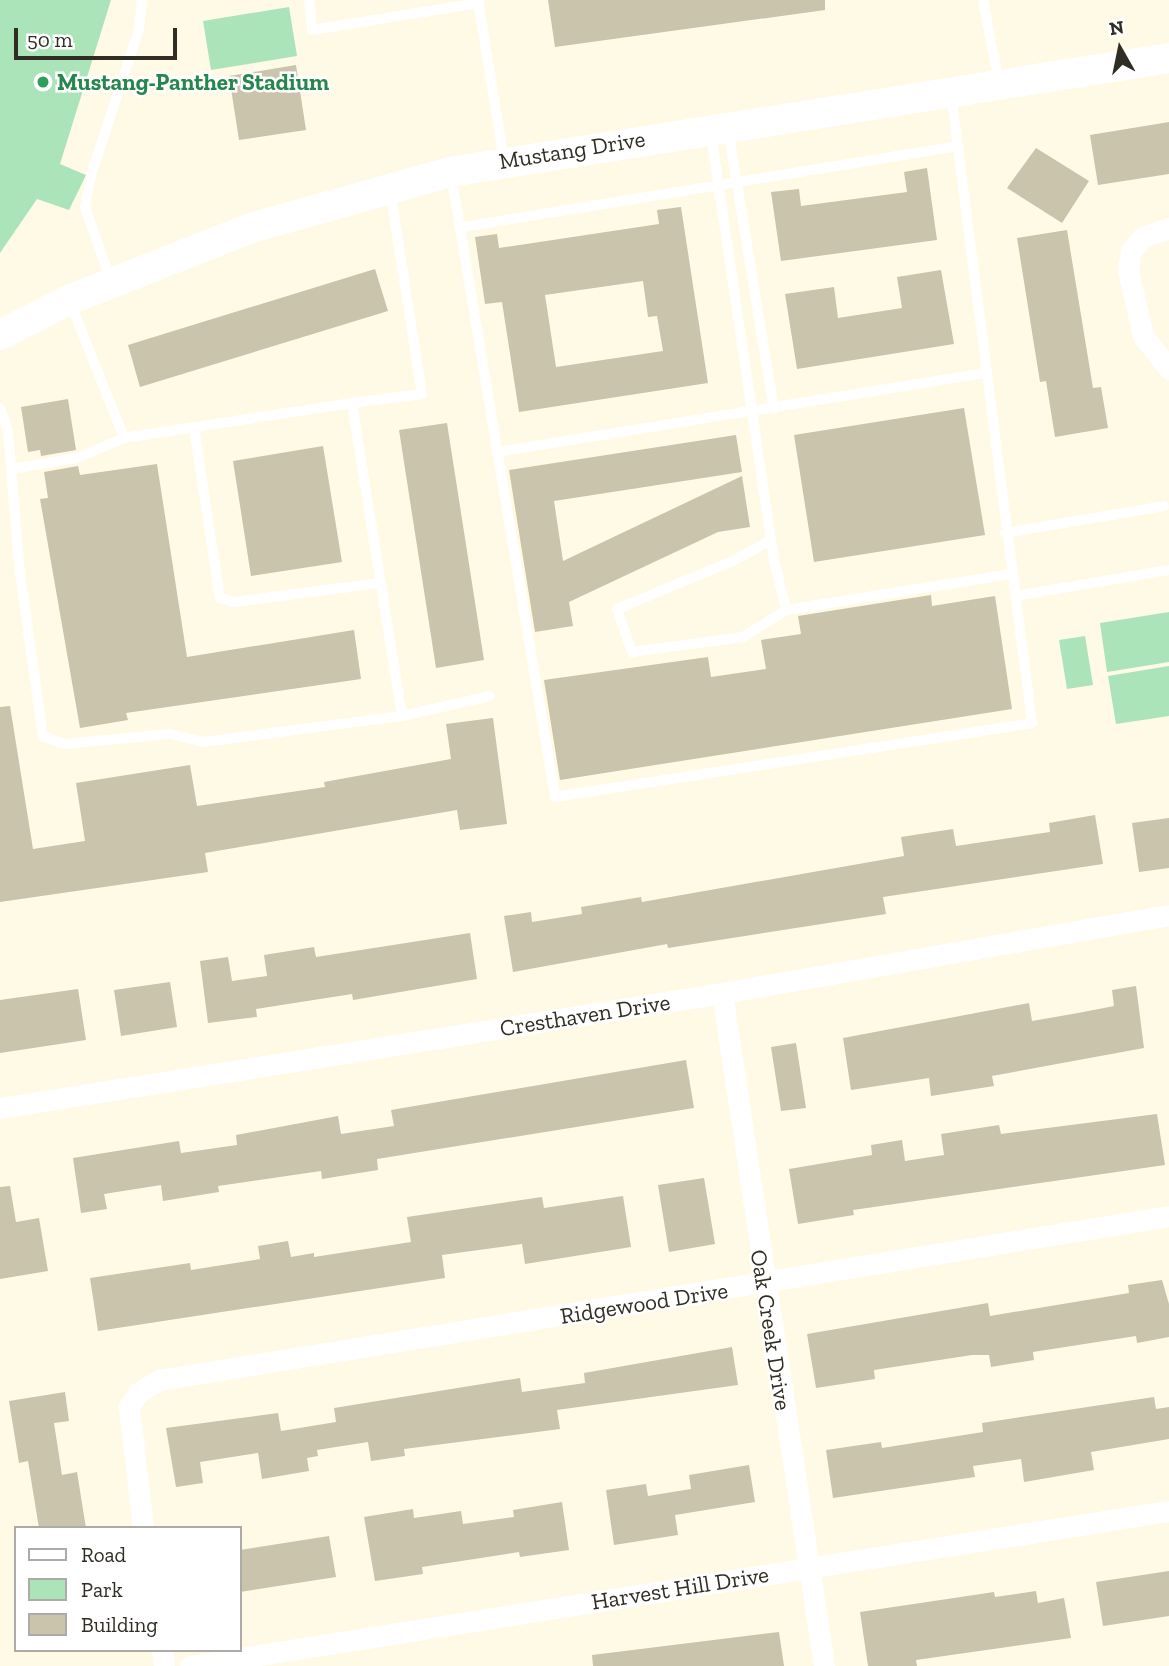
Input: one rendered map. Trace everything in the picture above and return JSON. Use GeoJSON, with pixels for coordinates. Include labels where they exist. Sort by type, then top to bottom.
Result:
{"type":"FeatureCollection","features":[{"type":"Feature","properties":{"kind":"main road","name":"Mustang Drive"},"geometry":{"type":"LineString","coordinates":[[0,335],[111,282],[251,228],[450,172],[504,160],[1169,58]]}},
{"type":"Feature","properties":{"kind":"street"},"geometry":{"type":"LineString","coordinates":[[1169,229],[1143,237],[1130,251],[1128,270],[1143,336],[1169,369]]}},
{"type":"Feature","properties":{"kind":"street","name":"Cresthaven Drive"},"geometry":{"type":"LineString","coordinates":[[0,1108],[722,993],[1169,915]]}},
{"type":"Feature","properties":{"kind":"street","name":"Oak Creek Drive"},"geometry":{"type":"LineString","coordinates":[[722,993],[763,1283],[824,1666]]}},
{"type":"Feature","properties":{"kind":"street","name":"Ridgewood Drive"},"geometry":{"type":"LineString","coordinates":[[143,1526],[129,1407],[138,1392],[159,1380],[1169,1216]]}},
{"type":"Feature","properties":{"kind":"street","name":"Harvest Hill Drive"},"geometry":{"type":"LineString","coordinates":[[190,1666],[1169,1510]]}},
{"type":"Feature","properties":{"kind":"lane"},"geometry":{"type":"LineString","coordinates":[[111,282],[85,207],[91,175],[139,29],[142,0]]}},
{"type":"Feature","properties":{"kind":"lane"},"geometry":{"type":"LineString","coordinates":[[309,0],[312,30],[479,1],[504,160]]}},
{"type":"Feature","properties":{"kind":"lane"},"geometry":{"type":"LineString","coordinates":[[983,0],[999,83]]}},
{"type":"Feature","properties":{"kind":"lane"},"geometry":{"type":"LineString","coordinates":[[450,172],[463,227],[497,453],[555,797],[1032,723],[1005,533],[951,91]]}},
{"type":"Feature","properties":{"kind":"lane"},"geometry":{"type":"LineString","coordinates":[[719,126],[737,186],[774,409]]}},
{"type":"Feature","properties":{"kind":"lane"},"geometry":{"type":"LineString","coordinates":[[719,126],[719,186],[772,540],[786,610]]}},
{"type":"Feature","properties":{"kind":"lane"},"geometry":{"type":"LineString","coordinates":[[463,227],[719,186],[737,186],[958,146]]}},
{"type":"Feature","properties":{"kind":"lane"},"geometry":{"type":"LineString","coordinates":[[11,469],[77,458],[124,438],[422,394],[389,187]]}},
{"type":"Feature","properties":{"kind":"lane"},"geometry":{"type":"LineString","coordinates":[[69,300],[124,438]]}},
{"type":"Feature","properties":{"kind":"lane"},"geometry":{"type":"LineString","coordinates":[[497,453],[986,373]]}},
{"type":"Feature","properties":{"kind":"lane"},"geometry":{"type":"LineString","coordinates":[[352,403],[402,716]]}},
{"type":"Feature","properties":{"kind":"lane"},"geometry":{"type":"LineString","coordinates":[[0,408],[8,430],[20,573],[43,736],[64,744],[170,734],[204,742],[402,716],[489,696]]}},
{"type":"Feature","properties":{"kind":"lane"},"geometry":{"type":"LineString","coordinates":[[194,427],[220,598],[234,602],[380,583]]}},
{"type":"Feature","properties":{"kind":"lane"},"geometry":{"type":"LineString","coordinates":[[1005,533],[1164,506]]}},
{"type":"Feature","properties":{"kind":"lane"},"geometry":{"type":"LineString","coordinates":[[772,540],[617,609],[632,652],[743,637],[786,610],[1011,575]]}},
{"type":"Feature","properties":{"kind":"lane"},"geometry":{"type":"LineString","coordinates":[[1015,596],[1169,570]]}},
{"type":"Feature","properties":{"kind":"green space","name":"Mustang-Panther Stadium"},"geometry":{"type":"Polygon","coordinates":[[[0,0],[111,0],[60,164],[86,175],[69,210],[37,199],[0,253],[0,0]]]}},
{"type":"Feature","properties":{"kind":"green space"},"geometry":{"type":"Polygon","coordinates":[[[289,7],[297,56],[211,70],[203,21],[289,7]]]}},
{"type":"Feature","properties":{"kind":"green space"},"geometry":{"type":"Polygon","coordinates":[[[1169,612],[1169,662],[1107,672],[1100,623],[1169,612]]]}},
{"type":"Feature","properties":{"kind":"green space"},"geometry":{"type":"Polygon","coordinates":[[[1085,636],[1093,685],[1067,689],[1059,640],[1085,636]]]}},
{"type":"Feature","properties":{"kind":"green space"},"geometry":{"type":"Polygon","coordinates":[[[1169,666],[1169,716],[1116,724],[1108,676],[1169,666]]]}},
{"type":"Feature","properties":{"kind":"building"},"geometry":{"type":"Polygon","coordinates":[[[548,0],[825,0],[825,10],[555,47],[548,0]]]}},
{"type":"Feature","properties":{"kind":"building"},"geometry":{"type":"Polygon","coordinates":[[[296,65],[306,130],[239,140],[229,76],[296,65]]]}},
{"type":"Feature","properties":{"kind":"building"},"geometry":{"type":"Polygon","coordinates":[[[1169,122],[1169,174],[1098,185],[1090,135],[1169,122]]]}},
{"type":"Feature","properties":{"kind":"building"},"geometry":{"type":"Polygon","coordinates":[[[1036,148],[1089,181],[1062,223],[1007,188],[1036,148]]]}},
{"type":"Feature","properties":{"kind":"building"},"geometry":{"type":"Polygon","coordinates":[[[927,168],[937,240],[781,261],[771,192],[799,189],[801,206],[907,192],[904,172],[927,168]]]}},
{"type":"Feature","properties":{"kind":"building"},"geometry":{"type":"Polygon","coordinates":[[[681,207],[708,383],[519,412],[502,302],[485,304],[475,237],[497,234],[499,248],[659,224],[657,210],[681,207]],[[643,281],[545,295],[556,367],[663,351],[657,316],[648,317],[643,281]]]}},
{"type":"Feature","properties":{"kind":"building"},"geometry":{"type":"Polygon","coordinates":[[[1067,230],[1093,388],[1101,387],[1108,428],[1055,437],[1046,381],[1040,382],[1017,238],[1067,230]]]}},
{"type":"Feature","properties":{"kind":"building"},"geometry":{"type":"Polygon","coordinates":[[[375,269],[388,311],[140,387],[128,345],[375,269]]]}},
{"type":"Feature","properties":{"kind":"building"},"geometry":{"type":"Polygon","coordinates":[[[941,270],[954,344],[797,369],[785,294],[834,287],[838,318],[902,308],[897,277],[941,270]]]}},
{"type":"Feature","properties":{"kind":"building"},"geometry":{"type":"Polygon","coordinates":[[[68,399],[76,450],[41,456],[40,450],[28,452],[21,407],[68,399]]]}},
{"type":"Feature","properties":{"kind":"building"},"geometry":{"type":"Polygon","coordinates":[[[964,408],[985,535],[814,562],[794,435],[964,408]]]}},
{"type":"Feature","properties":{"kind":"building"},"geometry":{"type":"Polygon","coordinates":[[[447,423],[484,660],[436,668],[399,430],[447,423]]]}},
{"type":"Feature","properties":{"kind":"building"},"geometry":{"type":"Polygon","coordinates":[[[736,435],[742,472],[554,501],[563,561],[742,476],[750,527],[718,532],[569,602],[573,626],[535,632],[509,470],[736,435]]]}},
{"type":"Feature","properties":{"kind":"building"},"geometry":{"type":"Polygon","coordinates":[[[323,446],[342,562],[251,576],[233,461],[323,446]]]}},
{"type":"Feature","properties":{"kind":"building"},"geometry":{"type":"Polygon","coordinates":[[[157,464],[187,657],[354,630],[361,679],[126,713],[128,720],[80,728],[40,499],[48,498],[44,472],[78,466],[80,475],[157,464]]]}},
{"type":"Feature","properties":{"kind":"building"},"geometry":{"type":"Polygon","coordinates":[[[931,595],[932,606],[995,596],[1012,709],[560,780],[544,680],[708,657],[711,677],[766,669],[761,640],[801,634],[798,616],[931,595]]]}},
{"type":"Feature","properties":{"kind":"building"},"geometry":{"type":"Polygon","coordinates":[[[10,706],[33,849],[85,841],[76,783],[190,765],[197,806],[325,787],[324,782],[451,759],[446,724],[493,718],[507,824],[460,830],[457,810],[205,853],[208,872],[0,902],[0,707],[10,706]]]}},
{"type":"Feature","properties":{"kind":"building"},"geometry":{"type":"Polygon","coordinates":[[[1095,815],[1103,864],[883,897],[886,914],[668,948],[667,944],[513,972],[504,916],[531,912],[532,922],[582,914],[581,907],[641,897],[642,902],[904,856],[901,837],[953,829],[956,846],[1050,832],[1049,823],[1095,815]]]}},
{"type":"Feature","properties":{"kind":"building"},"geometry":{"type":"Polygon","coordinates":[[[1169,818],[1169,868],[1139,872],[1132,823],[1169,818]]]}},
{"type":"Feature","properties":{"kind":"building"},"geometry":{"type":"Polygon","coordinates":[[[470,933],[477,979],[353,1000],[352,994],[256,1009],[257,1017],[208,1023],[200,961],[228,957],[232,981],[267,976],[264,955],[314,947],[316,957],[470,933]]]}},
{"type":"Feature","properties":{"kind":"building"},"geometry":{"type":"Polygon","coordinates":[[[170,982],[177,1027],[121,1036],[114,990],[170,982]]]}},
{"type":"Feature","properties":{"kind":"building"},"geometry":{"type":"Polygon","coordinates":[[[1136,986],[1144,1048],[992,1076],[994,1086],[931,1096],[929,1078],[851,1090],[843,1038],[1029,1003],[1032,1021],[1078,1013],[1114,1006],[1112,990],[1136,986]]]}},
{"type":"Feature","properties":{"kind":"building"},"geometry":{"type":"Polygon","coordinates":[[[78,989],[86,1040],[0,1053],[0,1000],[78,989]]]}},
{"type":"Feature","properties":{"kind":"building"},"geometry":{"type":"Polygon","coordinates":[[[796,1043],[806,1108],[781,1111],[771,1047],[796,1043]]]}},
{"type":"Feature","properties":{"kind":"building"},"geometry":{"type":"Polygon","coordinates":[[[686,1060],[694,1108],[377,1159],[378,1170],[322,1179],[321,1171],[218,1186],[219,1192],[163,1201],[161,1185],[104,1194],[107,1209],[81,1213],[73,1158],[179,1141],[181,1153],[237,1145],[236,1135],[338,1116],[341,1134],[394,1126],[391,1110],[686,1060]]]}},
{"type":"Feature","properties":{"kind":"building"},"geometry":{"type":"Polygon","coordinates":[[[1157,1114],[1165,1165],[853,1210],[854,1215],[798,1224],[789,1169],[872,1155],[871,1145],[902,1140],[905,1161],[944,1155],[941,1134],[999,1125],[1001,1134],[1157,1114]]]}},
{"type":"Feature","properties":{"kind":"building"},"geometry":{"type":"Polygon","coordinates":[[[704,1178],[715,1244],[669,1252],[658,1185],[704,1178]]]}},
{"type":"Feature","properties":{"kind":"building"},"geometry":{"type":"Polygon","coordinates":[[[10,1186],[16,1222],[39,1218],[48,1271],[0,1279],[0,1187],[10,1186]]]}},
{"type":"Feature","properties":{"kind":"building"},"geometry":{"type":"Polygon","coordinates":[[[623,1196],[631,1247],[525,1264],[522,1244],[442,1255],[445,1278],[98,1331],[90,1278],[190,1263],[191,1270],[260,1259],[258,1246],[288,1241],[291,1257],[314,1253],[314,1257],[411,1242],[407,1217],[542,1197],[544,1208],[623,1196]]]}},
{"type":"Feature","properties":{"kind":"building"},"geometry":{"type":"Polygon","coordinates":[[[1162,1280],[1169,1304],[1169,1337],[1137,1343],[1136,1336],[1033,1352],[1034,1360],[991,1367],[989,1355],[972,1355],[874,1370],[875,1379],[816,1388],[807,1334],[988,1303],[990,1316],[1129,1293],[1128,1285],[1162,1280]]]}},
{"type":"Feature","properties":{"kind":"building"},"geometry":{"type":"Polygon","coordinates":[[[732,1347],[738,1385],[557,1410],[560,1429],[404,1449],[405,1456],[371,1461],[368,1442],[317,1450],[318,1456],[307,1458],[309,1471],[262,1479],[258,1453],[200,1462],[203,1483],[176,1487],[166,1428],[278,1413],[281,1431],[336,1422],[334,1408],[520,1378],[522,1392],[585,1383],[584,1373],[732,1347]]]}},
{"type":"Feature","properties":{"kind":"building"},"geometry":{"type":"Polygon","coordinates":[[[65,1392],[69,1421],[54,1423],[62,1475],[77,1472],[86,1526],[39,1526],[28,1461],[19,1463],[9,1401],[65,1392]]]}},
{"type":"Feature","properties":{"kind":"building"},"geometry":{"type":"Polygon","coordinates":[[[1154,1397],[1156,1409],[1169,1407],[1169,1439],[1091,1452],[1094,1470],[1024,1482],[1021,1459],[973,1466],[975,1477],[833,1498],[826,1450],[881,1442],[882,1448],[983,1432],[982,1423],[1154,1397]]]}},
{"type":"Feature","properties":{"kind":"building"},"geometry":{"type":"Polygon","coordinates":[[[749,1465],[755,1502],[675,1515],[678,1535],[614,1545],[606,1490],[646,1484],[648,1496],[691,1489],[689,1475],[749,1465]]]}},
{"type":"Feature","properties":{"kind":"building"},"geometry":{"type":"Polygon","coordinates":[[[562,1502],[569,1550],[520,1557],[519,1552],[422,1567],[423,1574],[375,1581],[364,1517],[413,1509],[414,1518],[461,1511],[463,1524],[514,1517],[513,1510],[562,1502]]]}},
{"type":"Feature","properties":{"kind":"building"},"geometry":{"type":"Polygon","coordinates":[[[329,1536],[336,1577],[242,1592],[242,1550],[329,1536]]]}},
{"type":"Feature","properties":{"kind":"building"},"geometry":{"type":"Polygon","coordinates":[[[1169,1571],[1169,1616],[1103,1626],[1096,1582],[1169,1571]]]}},
{"type":"Feature","properties":{"kind":"building"},"geometry":{"type":"Polygon","coordinates":[[[1036,1591],[1038,1603],[1064,1598],[1071,1638],[916,1660],[917,1666],[868,1666],[860,1612],[994,1592],[995,1597],[1036,1591]]]}},
{"type":"Feature","properties":{"kind":"building"},"geometry":{"type":"Polygon","coordinates":[[[779,1632],[784,1666],[593,1666],[592,1655],[779,1632]]]}},
{"type":"Feature","properties":{"kind":"place","name":"Mustang-Panther Stadium"},"geometry":{"type":"Point","coordinates":[43,82]}}]}
